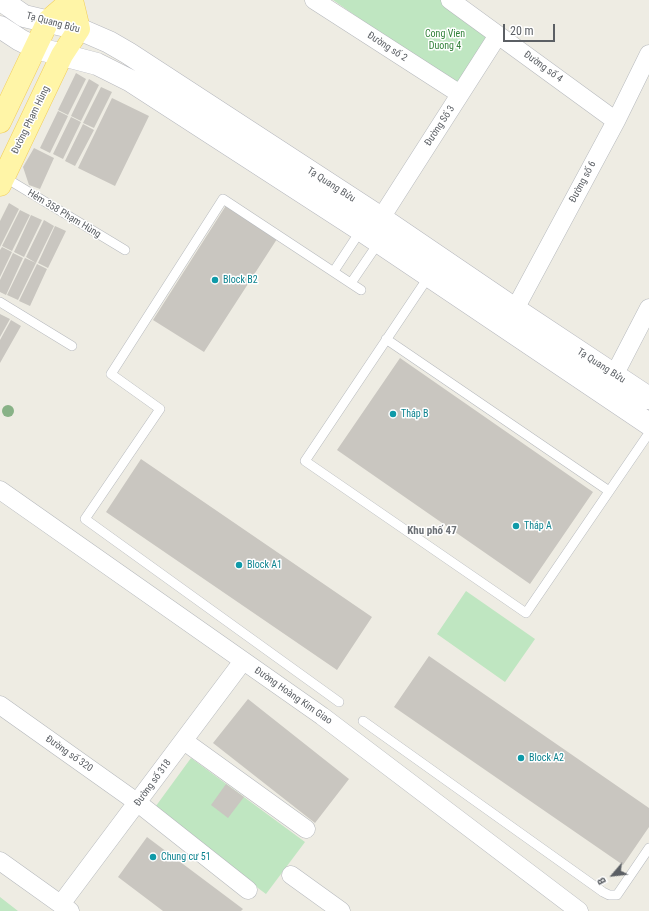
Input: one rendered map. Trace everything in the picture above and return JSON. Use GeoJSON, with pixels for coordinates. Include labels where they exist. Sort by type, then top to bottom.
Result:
{"type":"FeatureCollection","features":[{"type":"Feature","properties":{"kind":"main road","name":"Tạ Quang Bửu"},"geometry":{"type":"LineString","coordinates":[[1,0],[24,16],[48,21]]}},
{"type":"Feature","properties":{"kind":"main road"},"geometry":{"type":"LineString","coordinates":[[0,122],[48,21],[72,0],[79,29]]}},
{"type":"Feature","properties":{"kind":"main road"},"geometry":{"type":"LineString","coordinates":[[0,27],[36,48],[96,64],[131,81],[370,236],[649,424]]}},
{"type":"Feature","properties":{"kind":"main road","name":"Tạ Quang Bửu"},"geometry":{"type":"LineString","coordinates":[[79,29],[109,42],[128,53],[381,218],[649,398]]}},
{"type":"Feature","properties":{"kind":"main road","name":"Đường Phạm Hùng"},"geometry":{"type":"LineString","coordinates":[[2,181],[62,55],[79,29]]}},
{"type":"Feature","properties":{"kind":"main road"},"geometry":{"type":"LineString","coordinates":[[370,236],[381,218]]}},
{"type":"Feature","properties":{"kind":"street","name":"Đường số 2"},"geometry":{"type":"LineString","coordinates":[[314,0],[460,94]]}},
{"type":"Feature","properties":{"kind":"street","name":"Đường số 4"},"geometry":{"type":"LineString","coordinates":[[450,0],[616,121]]}},
{"type":"Feature","properties":{"kind":"street","name":"Đường Số 3"},"geometry":{"type":"LineString","coordinates":[[381,218],[498,35]]}},
{"type":"Feature","properties":{"kind":"street","name":"Đường số 6"},"geometry":{"type":"LineString","coordinates":[[515,309],[616,121],[649,54]]}},
{"type":"Feature","properties":{"kind":"street"},"geometry":{"type":"LineString","coordinates":[[604,395],[649,308]]}},
{"type":"Feature","properties":{"kind":"street","name":"Đường Hoàng Kim Giao"},"geometry":{"type":"LineString","coordinates":[[0,490],[322,716],[578,911]]}},
{"type":"Feature","properties":{"kind":"street","name":"Đường số 318"},"geometry":{"type":"LineString","coordinates":[[66,908],[138,803],[243,661]]}},
{"type":"Feature","properties":{"kind":"street","name":"Đường số 320"},"geometry":{"type":"LineString","coordinates":[[0,705],[138,803],[248,890]]}},
{"type":"Feature","properties":{"kind":"street"},"geometry":{"type":"LineString","coordinates":[[184,741],[306,829]]}},
{"type":"Feature","properties":{"kind":"street"},"geometry":{"type":"LineString","coordinates":[[0,861],[66,908]]}},
{"type":"Feature","properties":{"kind":"street"},"geometry":{"type":"LineString","coordinates":[[291,875],[341,911]]}},
{"type":"Feature","properties":{"kind":"lane","name":"Hẻm 358 Phạm Hùng"},"geometry":{"type":"LineString","coordinates":[[2,181],[125,250]]}},
{"type":"Feature","properties":{"kind":"lane"},"geometry":{"type":"LineString","coordinates":[[339,702],[85,519],[160,409],[111,374],[223,199],[361,290]]}},
{"type":"Feature","properties":{"kind":"lane"},"geometry":{"type":"LineString","coordinates":[[334,271],[370,236]]}},
{"type":"Feature","properties":{"kind":"lane"},"geometry":{"type":"LineString","coordinates":[[351,282],[370,236]]}},
{"type":"Feature","properties":{"kind":"lane"},"geometry":{"type":"LineString","coordinates":[[429,276],[304,461],[526,613],[649,433]]}},
{"type":"Feature","properties":{"kind":"lane"},"geometry":{"type":"LineString","coordinates":[[0,302],[72,346]]}},
{"type":"Feature","properties":{"kind":"lane"},"geometry":{"type":"LineString","coordinates":[[386,339],[610,491]]}},
{"type":"Feature","properties":{"kind":"lane"},"geometry":{"type":"LineString","coordinates":[[363,721],[602,892],[609,895],[617,895],[649,848]]}},
{"type":"Feature","properties":{"kind":"green space","name":"Cong Vien Duong 4"},"geometry":{"type":"Polygon","coordinates":[[[333,0],[444,0],[493,34],[462,90],[333,0]]]}},
{"type":"Feature","properties":{"kind":"green space"},"geometry":{"type":"Polygon","coordinates":[[[466,591],[535,639],[505,682],[437,634],[466,591]]]}},
{"type":"Feature","properties":{"kind":"green space"},"geometry":{"type":"Polygon","coordinates":[[[191,758],[305,842],[266,894],[153,810],[191,758]]]}},
{"type":"Feature","properties":{"kind":"green space"},"geometry":{"type":"Polygon","coordinates":[[[0,897],[18,911],[0,911],[0,897]]]}},
{"type":"Feature","properties":{"kind":"building"},"geometry":{"type":"Polygon","coordinates":[[[76,73],[86,79],[68,115],[58,110],[76,73]]]}},
{"type":"Feature","properties":{"kind":"building"},"geometry":{"type":"Polygon","coordinates":[[[89,79],[99,85],[81,121],[71,116],[89,79]]]}},
{"type":"Feature","properties":{"kind":"building"},"geometry":{"type":"Polygon","coordinates":[[[101,87],[112,92],[94,128],[83,123],[101,87]]]}},
{"type":"Feature","properties":{"kind":"building"},"geometry":{"type":"Polygon","coordinates":[[[112,98],[149,116],[115,186],[78,168],[112,98]]]}},
{"type":"Feature","properties":{"kind":"building"},"geometry":{"type":"Polygon","coordinates":[[[58,111],[68,116],[50,153],[40,148],[58,111]]]}},
{"type":"Feature","properties":{"kind":"building"},"geometry":{"type":"Polygon","coordinates":[[[71,117],[81,122],[63,159],[53,154],[71,117]]]}},
{"type":"Feature","properties":{"kind":"building"},"geometry":{"type":"Polygon","coordinates":[[[83,124],[94,130],[75,166],[65,161],[83,124]]]}},
{"type":"Feature","properties":{"kind":"building"},"geometry":{"type":"Polygon","coordinates":[[[34,148],[54,158],[40,189],[29,185],[23,167],[34,148]]]}},
{"type":"Feature","properties":{"kind":"building"},"geometry":{"type":"Polygon","coordinates":[[[9,203],[19,209],[0,247],[0,221],[9,203]]]}},
{"type":"Feature","properties":{"kind":"building","name":"Block B2"},"geometry":{"type":"Polygon","coordinates":[[[227,204],[277,239],[204,352],[153,320],[227,204]]]}},
{"type":"Feature","properties":{"kind":"building"},"geometry":{"type":"Polygon","coordinates":[[[20,210],[30,215],[12,251],[2,246],[20,210]]]}},
{"type":"Feature","properties":{"kind":"building"},"geometry":{"type":"Polygon","coordinates":[[[31,215],[42,220],[24,257],[14,252],[31,215]]]}},
{"type":"Feature","properties":{"kind":"building"},"geometry":{"type":"Polygon","coordinates":[[[44,220],[54,226],[36,263],[26,257],[44,220]]]}},
{"type":"Feature","properties":{"kind":"building"},"geometry":{"type":"Polygon","coordinates":[[[55,226],[66,231],[48,268],[38,263],[55,226]]]}},
{"type":"Feature","properties":{"kind":"building"},"geometry":{"type":"Polygon","coordinates":[[[2,247],[12,252],[0,277],[0,250],[2,247]]]}},
{"type":"Feature","properties":{"kind":"building"},"geometry":{"type":"Polygon","coordinates":[[[13,253],[23,258],[6,295],[0,292],[0,280],[13,253]]]}},
{"type":"Feature","properties":{"kind":"building"},"geometry":{"type":"Polygon","coordinates":[[[25,258],[36,263],[18,300],[7,295],[25,258]]]}},
{"type":"Feature","properties":{"kind":"building"},"geometry":{"type":"Polygon","coordinates":[[[37,264],[47,269],[30,306],[19,301],[37,264]]]}},
{"type":"Feature","properties":{"kind":"building"},"geometry":{"type":"Polygon","coordinates":[[[0,314],[10,319],[0,337],[0,314]]]}},
{"type":"Feature","properties":{"kind":"building"},"geometry":{"type":"Polygon","coordinates":[[[11,320],[21,326],[0,363],[0,340],[11,320]]]}},
{"type":"Feature","properties":{"kind":"building"},"geometry":{"type":"Polygon","coordinates":[[[400,358],[593,492],[530,584],[337,450],[400,358]]]}},
{"type":"Feature","properties":{"kind":"building","name":"Block A1"},"geometry":{"type":"Polygon","coordinates":[[[141,459],[372,617],[337,670],[106,512],[141,459]]]}},
{"type":"Feature","properties":{"kind":"building","name":"Block A2"},"geometry":{"type":"Polygon","coordinates":[[[429,656],[649,808],[649,827],[623,865],[394,707],[429,656]]]}},
{"type":"Feature","properties":{"kind":"building"},"geometry":{"type":"Polygon","coordinates":[[[248,699],[349,779],[315,823],[213,743],[248,699]]]}},
{"type":"Feature","properties":{"kind":"building"},"geometry":{"type":"Polygon","coordinates":[[[226,784],[244,797],[228,818],[211,805],[226,784]]]}},
{"type":"Feature","properties":{"kind":"building","name":"Chung cư 51"},"geometry":{"type":"Polygon","coordinates":[[[147,837],[243,909],[241,911],[163,911],[118,877],[147,837]]]}},
{"type":"Feature","properties":{"kind":"place","name":"Block B2"},"geometry":{"type":"Point","coordinates":[215,280]}},
{"type":"Feature","properties":{"kind":"place","name":"Tháp B"},"geometry":{"type":"Point","coordinates":[393,414]}},
{"type":"Feature","properties":{"kind":"place","name":"Tháp A"},"geometry":{"type":"Point","coordinates":[516,526]}},
{"type":"Feature","properties":{"kind":"place","name":"Block A1"},"geometry":{"type":"Point","coordinates":[239,565]}},
{"type":"Feature","properties":{"kind":"place","name":"Block A2"},"geometry":{"type":"Point","coordinates":[521,758]}},
{"type":"Feature","properties":{"kind":"place","name":"Chung cư 51"},"geometry":{"type":"Point","coordinates":[153,857]}},
{"type":"Feature","properties":{"kind":"district","name":"Khu phố 47"},"geometry":{"type":"Point","coordinates":[432,531]}}]}
